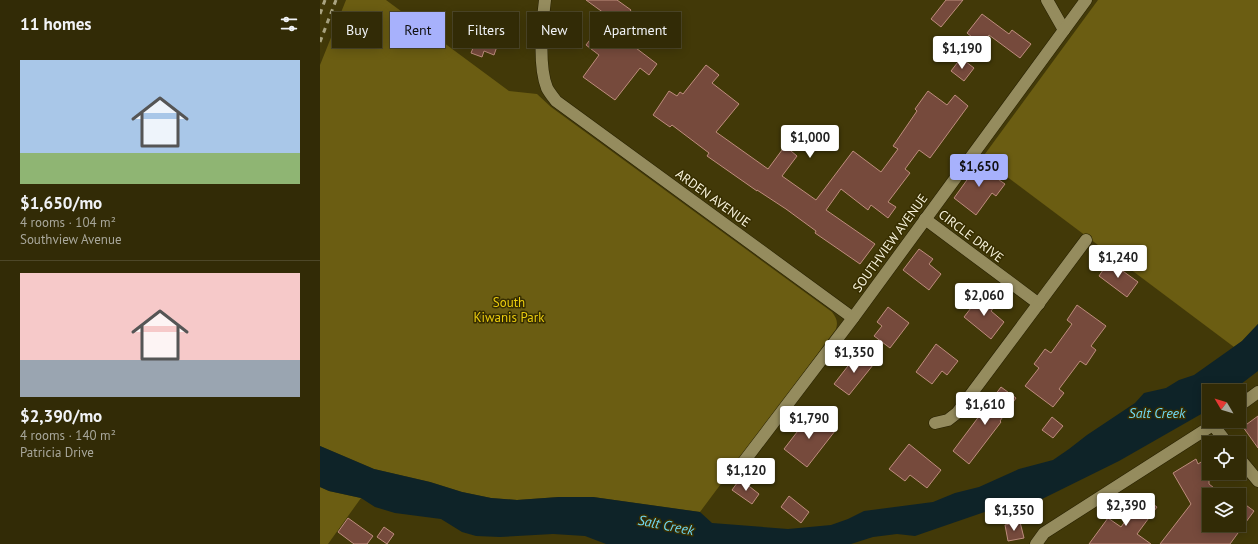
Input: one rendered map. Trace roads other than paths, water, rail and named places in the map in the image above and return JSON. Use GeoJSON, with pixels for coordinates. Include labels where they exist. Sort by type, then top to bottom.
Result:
{"type":"FeatureCollection","features":[{"type":"Feature","properties":{"kind":"street","name":"ARDEN AVENUE"},"geometry":{"type":"LineString","coordinates":[[545,0],[542,43],[543,73],[547,88],[556,101],[853,318]]}},
{"type":"Feature","properties":{"kind":"street"},"geometry":{"type":"LineString","coordinates":[[1047,0],[1064,30]]}},
{"type":"Feature","properties":{"kind":"street","name":"SOUTHVIEW AVENUE"},"geometry":{"type":"LineString","coordinates":[[736,472],[853,318],[1086,0]]}},
{"type":"Feature","properties":{"kind":"street","name":"CIRCLE DRIVE"},"geometry":{"type":"LineString","coordinates":[[925,219],[1039,304]]}},
{"type":"Feature","properties":{"kind":"street"},"geometry":{"type":"LineString","coordinates":[[935,423],[948,420],[957,413],[1086,240]]}},
{"type":"Feature","properties":{"kind":"street"},"geometry":{"type":"LineString","coordinates":[[1246,401],[1258,392]]}},
{"type":"Feature","properties":{"kind":"street"},"geometry":{"type":"LineString","coordinates":[[1036,544],[1044,533],[1208,428]]}},
{"type":"Feature","properties":{"kind":"street"},"geometry":{"type":"LineString","coordinates":[[1246,467],[1258,482]]}},
{"type":"Feature","properties":{"kind":"water","name":"Salt Creek"},"geometry":{"type":"Polygon","coordinates":[[[1258,324],[1258,371],[1241,384],[1202,384],[1202,414],[1119,461],[1036,502],[1015,506],[1002,506],[915,536],[897,534],[873,537],[851,544],[606,544],[585,536],[553,534],[500,537],[476,536],[462,532],[441,519],[395,513],[375,507],[361,498],[329,491],[320,487],[320,446],[374,469],[491,498],[517,500],[559,497],[593,497],[700,512],[712,523],[788,529],[831,525],[864,511],[933,502],[955,493],[979,487],[1019,469],[1053,460],[1135,403],[1144,393],[1166,388],[1179,380],[1194,375],[1242,341],[1258,324]]]}},
{"type":"Feature","properties":{"kind":"railway"},"geometry":{"type":"LineString","coordinates":[[320,14],[325,0]]}},
{"type":"Feature","properties":{"kind":"railway"},"geometry":{"type":"LineString","coordinates":[[320,42],[336,0]]}},
{"type":"Feature","properties":{"kind":"park label","name":"South Kiwanis Park"},"geometry":{"type":"Point","coordinates":[509,310]}}]}
